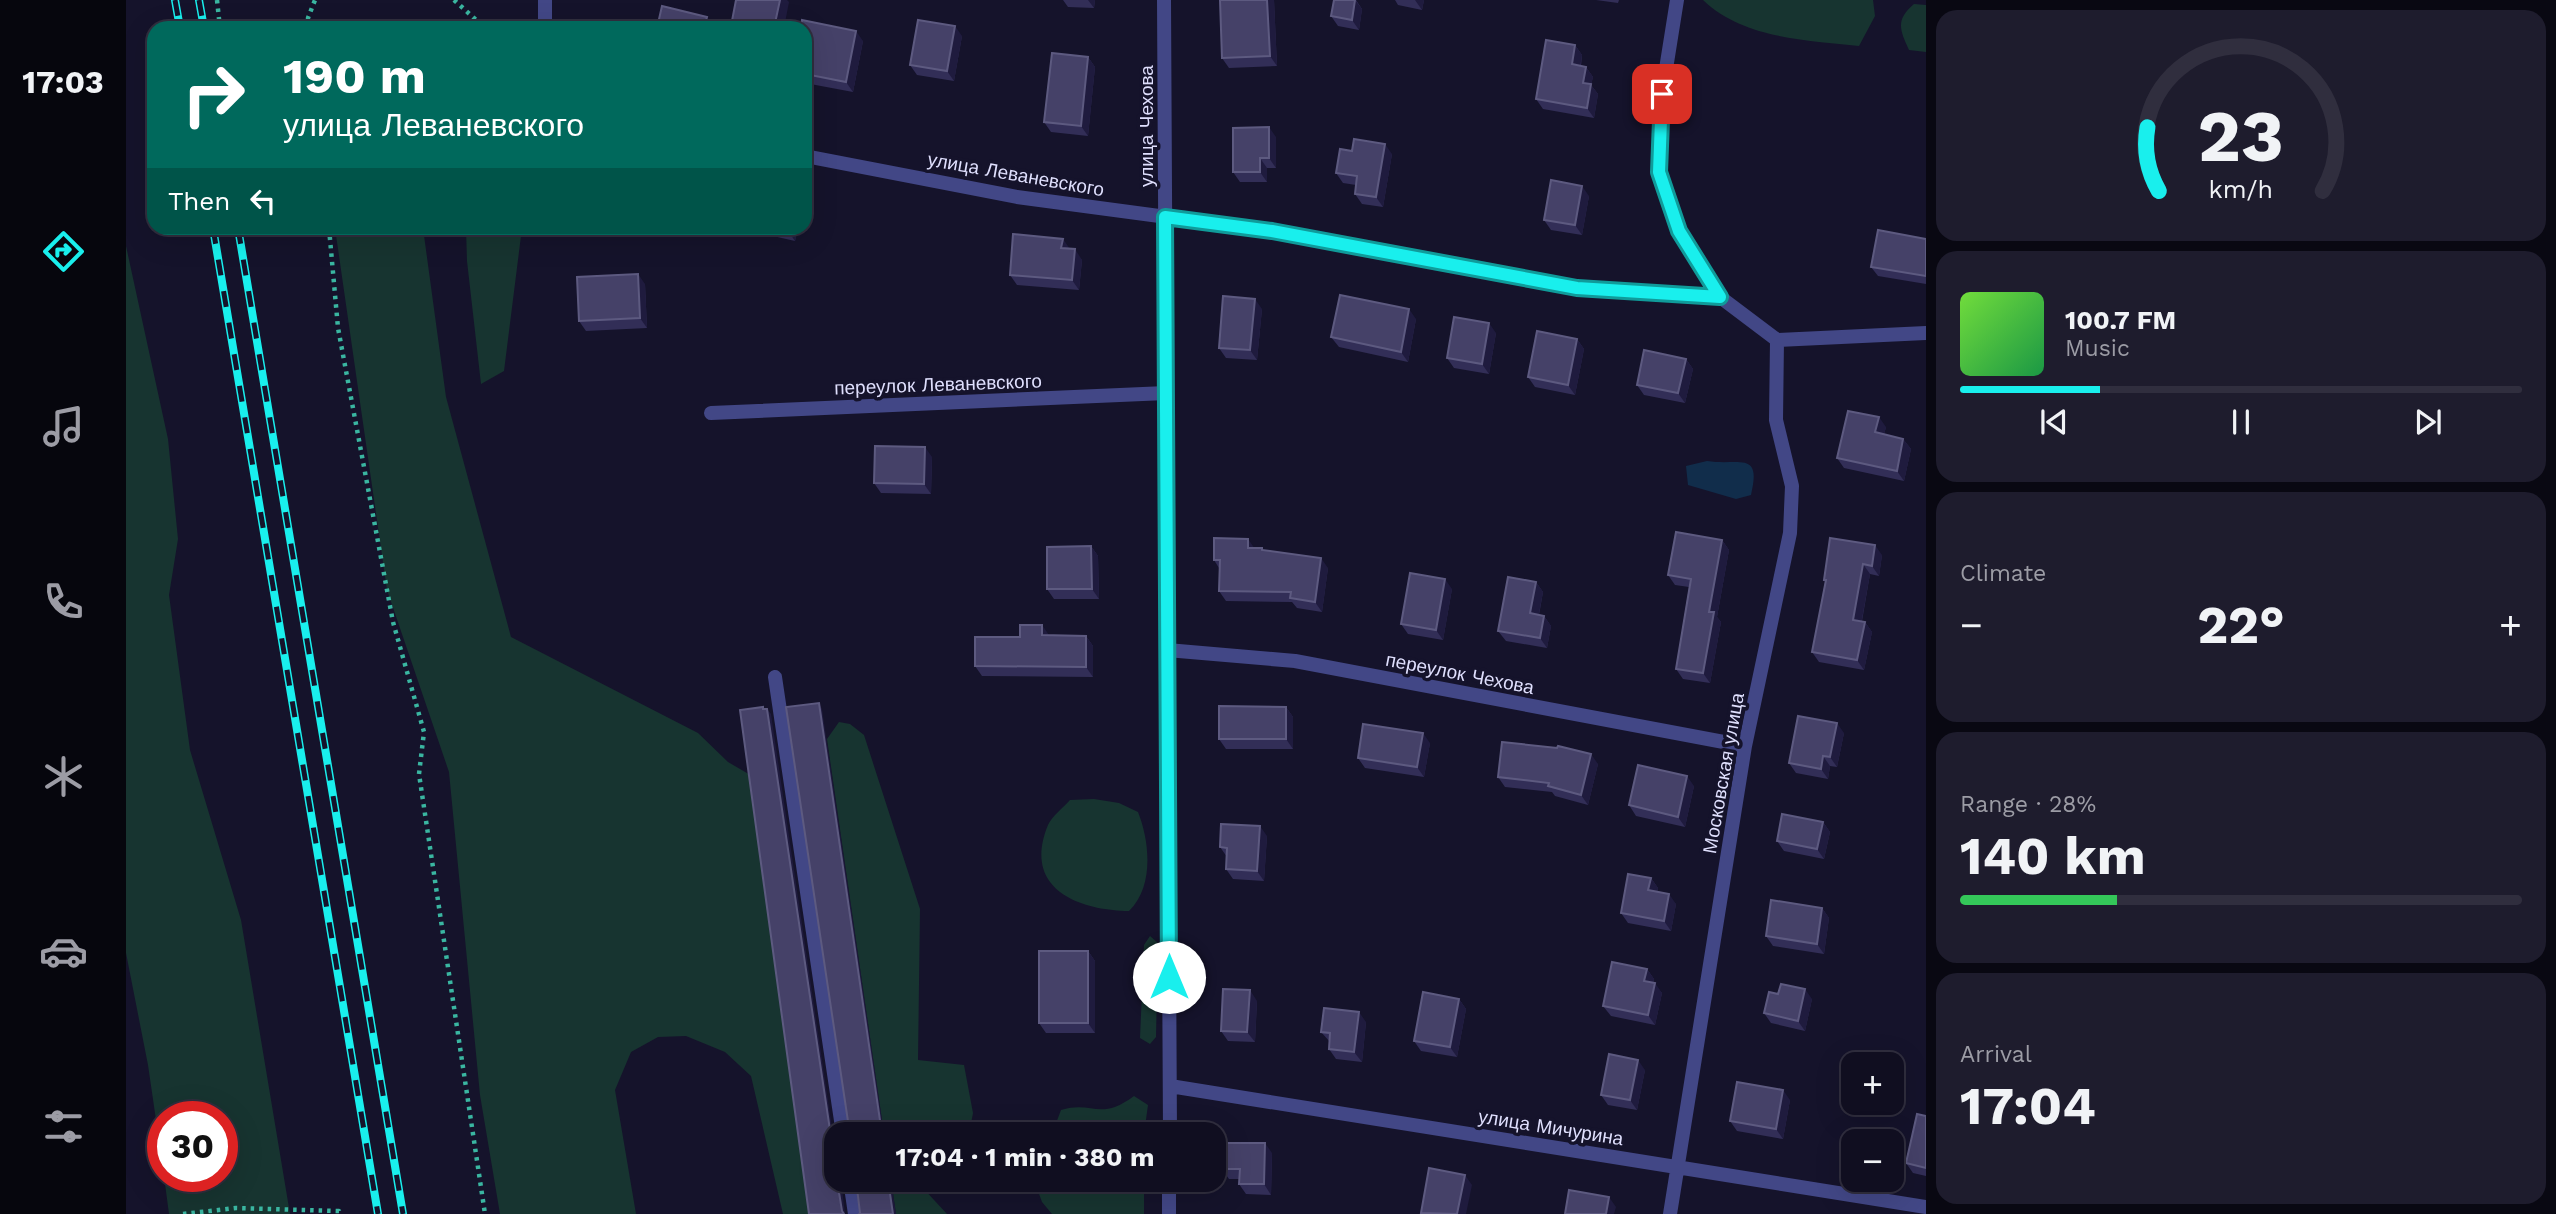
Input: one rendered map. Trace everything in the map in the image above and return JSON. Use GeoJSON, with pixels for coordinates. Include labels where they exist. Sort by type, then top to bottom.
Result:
{"type":"FeatureCollection","features":[{"type":"Feature","properties":{"kind":"street"},"geometry":{"type":"LineString","coordinates":[[545,0],[545,21]]}},
{"type":"Feature","properties":{"kind":"street","name":"улица Чехова"},"geometry":{"type":"LineString","coordinates":[[1164,0],[1170,1122]]}},
{"type":"Feature","properties":{"kind":"street"},"geometry":{"type":"LineString","coordinates":[[1677,0],[1662,94],[1659,172],[1679,231],[1720,297],[1777,340],[1926,333]]}},
{"type":"Feature","properties":{"kind":"street","name":"улица Леваневского"},"geometry":{"type":"LineString","coordinates":[[812,157],[1017,197],[1272,231],[1577,288],[1720,297]]}},
{"type":"Feature","properties":{"kind":"street","name":"Московская улица"},"geometry":{"type":"LineString","coordinates":[[1670,1214],[1745,746],[1790,533],[1792,486],[1776,420],[1777,340]]}},
{"type":"Feature","properties":{"kind":"street","name":"переулок Леваневского"},"geometry":{"type":"LineString","coordinates":[[711,412],[1166,393]]}},
{"type":"Feature","properties":{"kind":"street","name":"переулок Чехова"},"geometry":{"type":"LineString","coordinates":[[1167,650],[1295,661],[1745,746]]}},
{"type":"Feature","properties":{"kind":"street"},"geometry":{"type":"LineString","coordinates":[[775,677],[841,1122]]}},
{"type":"Feature","properties":{"kind":"street","name":"улица Мичурина"},"geometry":{"type":"LineString","coordinates":[[1170,1086],[1926,1207]]}},
{"type":"Feature","properties":{"kind":"street"},"geometry":{"type":"LineString","coordinates":[[852,1192],[855,1214]]}},
{"type":"Feature","properties":{"kind":"street"},"geometry":{"type":"LineString","coordinates":[[1169,1192],[1169,1214]]}},
{"type":"Feature","properties":{"kind":"path"},"geometry":{"type":"LineString","coordinates":[[217,0],[219,21]]}},
{"type":"Feature","properties":{"kind":"path"},"geometry":{"type":"LineString","coordinates":[[308,21],[315,0]]}},
{"type":"Feature","properties":{"kind":"path"},"geometry":{"type":"LineString","coordinates":[[449,0],[456,2],[477,21]]}},
{"type":"Feature","properties":{"kind":"path"},"geometry":{"type":"LineString","coordinates":[[329,235],[338,328],[393,622],[424,732],[419,774],[485,1214]]}},
{"type":"Feature","properties":{"kind":"path"},"geometry":{"type":"LineString","coordinates":[[183,1214],[236,1208],[339,1211],[340,1214]]}},
{"type":"Feature","properties":{"kind":"green space"},"geometry":{"type":"Polygon","coordinates":[[[1703,0],[1873,0],[1875,16],[1859,46],[1797,39],[1756,30],[1719,13],[1703,0]]]}},
{"type":"Feature","properties":{"kind":"green space"},"geometry":{"type":"Polygon","coordinates":[[[1914,4],[1926,5],[1926,52],[1909,50],[1902,31],[1904,15],[1914,4]]]}},
{"type":"Feature","properties":{"kind":"green space"},"geometry":{"type":"Polygon","coordinates":[[[336,235],[424,235],[446,397],[511,637],[698,733],[728,762],[752,776],[812,1214],[783,1214],[751,1076],[725,1052],[686,1036],[658,1037],[631,1052],[615,1090],[636,1214],[500,1214],[480,1095],[449,772],[387,590],[336,235]]]}},
{"type":"Feature","properties":{"kind":"green space"},"geometry":{"type":"Polygon","coordinates":[[[466,235],[521,235],[504,371],[481,384],[466,235]]]}},
{"type":"Feature","properties":{"kind":"green space"},"geometry":{"type":"Polygon","coordinates":[[[126,246],[168,439],[178,539],[169,595],[190,750],[241,920],[290,1214],[169,1214],[166,1192],[238,1192],[238,1101],[153,1101],[126,953],[126,246]]]}},
{"type":"Feature","properties":{"kind":"green space"},"geometry":{"type":"Polygon","coordinates":[[[839,722],[850,724],[864,735],[920,909],[918,1060],[964,1065],[973,1113],[971,1122],[882,1122],[827,739],[839,722]]]}},
{"type":"Feature","properties":{"kind":"green space"},"geometry":{"type":"Polygon","coordinates":[[[1094,799],[1119,803],[1138,812],[1142,824],[1147,850],[1146,877],[1143,890],[1129,911],[1110,910],[1074,900],[1048,880],[1042,865],[1042,847],[1052,818],[1070,800],[1094,799]]]}},
{"type":"Feature","properties":{"kind":"green space"},"geometry":{"type":"Polygon","coordinates":[[[1150,936],[1158,943],[1156,1037],[1150,1044],[1140,1038],[1144,945],[1150,936]]]}},
{"type":"Feature","properties":{"kind":"green space"},"geometry":{"type":"Polygon","coordinates":[[[1134,1096],[1148,1105],[1146,1122],[1056,1122],[1061,1110],[1081,1107],[1104,1109],[1122,1104],[1134,1096]]]}},
{"type":"Feature","properties":{"kind":"green space"},"geometry":{"type":"Polygon","coordinates":[[[893,1192],[927,1192],[947,1214],[896,1214],[893,1192]]]}},
{"type":"Feature","properties":{"kind":"green space"},"geometry":{"type":"Polygon","coordinates":[[[1038,1192],[1144,1192],[1144,1214],[1052,1214],[1042,1202],[1038,1192]]]}},
{"type":"Feature","properties":{"kind":"water"},"geometry":{"type":"Polygon","coordinates":[[[1707,461],[1738,462],[1750,466],[1754,481],[1751,495],[1736,499],[1688,485],[1686,466],[1707,461]]]}},
{"type":"Feature","properties":{"kind":"building"},"geometry":{"type":"Polygon","coordinates":[[[736,0],[780,0],[776,21],[732,21],[736,0]]]}},
{"type":"Feature","properties":{"kind":"building"},"geometry":{"type":"Polygon","coordinates":[[[1220,0],[1267,0],[1270,56],[1222,58],[1220,0]]]}},
{"type":"Feature","properties":{"kind":"building"},"geometry":{"type":"Polygon","coordinates":[[[1334,0],[1355,0],[1352,20],[1331,16],[1334,0]]]}},
{"type":"Feature","properties":{"kind":"building"},"geometry":{"type":"Polygon","coordinates":[[[662,6],[707,17],[706,21],[659,21],[662,6]]]}},
{"type":"Feature","properties":{"kind":"building"},"geometry":{"type":"Polygon","coordinates":[[[918,20],[955,26],[947,71],[910,65],[918,20]]]}},
{"type":"Feature","properties":{"kind":"building"},"geometry":{"type":"Polygon","coordinates":[[[812,22],[856,31],[846,82],[812,75],[812,22]]]}},
{"type":"Feature","properties":{"kind":"building"},"geometry":{"type":"Polygon","coordinates":[[[1546,40],[1575,45],[1572,64],[1586,67],[1583,83],[1591,84],[1587,108],[1536,99],[1546,40]]]}},
{"type":"Feature","properties":{"kind":"building"},"geometry":{"type":"Polygon","coordinates":[[[1052,53],[1088,57],[1081,126],[1044,122],[1052,53]]]}},
{"type":"Feature","properties":{"kind":"building"},"geometry":{"type":"Polygon","coordinates":[[[1269,127],[1269,158],[1260,158],[1260,172],[1233,172],[1233,128],[1269,127]]]}},
{"type":"Feature","properties":{"kind":"building"},"geometry":{"type":"Polygon","coordinates":[[[1354,139],[1385,144],[1376,197],[1355,194],[1357,176],[1336,173],[1340,149],[1352,151],[1354,139]]]}},
{"type":"Feature","properties":{"kind":"building"},"geometry":{"type":"Polygon","coordinates":[[[1551,180],[1582,186],[1575,225],[1544,220],[1551,180]]]}},
{"type":"Feature","properties":{"kind":"building"},"geometry":{"type":"Polygon","coordinates":[[[1878,230],[1926,239],[1926,276],[1871,267],[1878,230]]]}},
{"type":"Feature","properties":{"kind":"building"},"geometry":{"type":"Polygon","coordinates":[[[1013,234],[1063,239],[1061,248],[1075,249],[1072,280],[1010,275],[1013,234]]]}},
{"type":"Feature","properties":{"kind":"building"},"geometry":{"type":"Polygon","coordinates":[[[638,274],[640,318],[579,321],[577,277],[638,274]]]}},
{"type":"Feature","properties":{"kind":"building"},"geometry":{"type":"Polygon","coordinates":[[[1340,295],[1409,309],[1401,352],[1331,337],[1340,295]]]}},
{"type":"Feature","properties":{"kind":"building"},"geometry":{"type":"Polygon","coordinates":[[[1223,296],[1255,299],[1250,350],[1219,348],[1223,296]]]}},
{"type":"Feature","properties":{"kind":"building"},"geometry":{"type":"Polygon","coordinates":[[[1454,317],[1489,323],[1482,364],[1447,358],[1454,317]]]}},
{"type":"Feature","properties":{"kind":"building"},"geometry":{"type":"Polygon","coordinates":[[[1537,331],[1577,339],[1568,385],[1528,377],[1537,331]]]}},
{"type":"Feature","properties":{"kind":"building"},"geometry":{"type":"Polygon","coordinates":[[[1644,350],[1686,359],[1678,393],[1637,385],[1644,350]]]}},
{"type":"Feature","properties":{"kind":"building"},"geometry":{"type":"Polygon","coordinates":[[[1848,411],[1879,417],[1875,432],[1903,439],[1897,471],[1837,458],[1848,411]]]}},
{"type":"Feature","properties":{"kind":"building"},"geometry":{"type":"Polygon","coordinates":[[[875,446],[925,447],[924,484],[874,483],[875,446]]]}},
{"type":"Feature","properties":{"kind":"building"},"geometry":{"type":"Polygon","coordinates":[[[1676,532],[1722,540],[1709,612],[1714,612],[1703,673],[1676,669],[1691,579],[1668,575],[1676,532]]]}},
{"type":"Feature","properties":{"kind":"building"},"geometry":{"type":"Polygon","coordinates":[[[1214,538],[1248,539],[1248,548],[1321,558],[1315,602],[1290,598],[1291,592],[1219,591],[1220,560],[1214,560],[1214,538]]]}},
{"type":"Feature","properties":{"kind":"building"},"geometry":{"type":"Polygon","coordinates":[[[1830,538],[1875,545],[1872,566],[1863,564],[1853,620],[1865,622],[1857,660],[1812,652],[1826,580],[1830,538]]]}},
{"type":"Feature","properties":{"kind":"building"},"geometry":{"type":"Polygon","coordinates":[[[1091,546],[1092,589],[1047,589],[1047,547],[1091,546]]]}},
{"type":"Feature","properties":{"kind":"building"},"geometry":{"type":"Polygon","coordinates":[[[1410,573],[1445,579],[1436,630],[1401,624],[1410,573]]]}},
{"type":"Feature","properties":{"kind":"building"},"geometry":{"type":"Polygon","coordinates":[[[1508,577],[1536,582],[1530,613],[1544,616],[1540,638],[1498,631],[1508,577]]]}},
{"type":"Feature","properties":{"kind":"building"},"geometry":{"type":"Polygon","coordinates":[[[1020,625],[1042,625],[1042,635],[1086,636],[1086,667],[975,666],[975,637],[1020,637],[1020,625]]]}},
{"type":"Feature","properties":{"kind":"building"},"geometry":{"type":"Polygon","coordinates":[[[819,703],[880,1122],[848,1122],[786,707],[819,703]]]}},
{"type":"Feature","properties":{"kind":"building"},"geometry":{"type":"Polygon","coordinates":[[[1219,706],[1286,707],[1286,739],[1219,739],[1219,706]]]}},
{"type":"Feature","properties":{"kind":"building"},"geometry":{"type":"Polygon","coordinates":[[[763,707],[767,709],[829,1122],[824,1122],[824,1192],[839,1192],[844,1214],[809,1214],[740,710],[763,707]]]}},
{"type":"Feature","properties":{"kind":"building"},"geometry":{"type":"Polygon","coordinates":[[[1798,716],[1837,723],[1830,757],[1823,756],[1821,769],[1789,763],[1798,716]]]}},
{"type":"Feature","properties":{"kind":"building"},"geometry":{"type":"Polygon","coordinates":[[[1363,724],[1423,733],[1417,767],[1358,758],[1363,724]]]}},
{"type":"Feature","properties":{"kind":"building"},"geometry":{"type":"Polygon","coordinates":[[[1502,742],[1558,746],[1591,754],[1581,795],[1548,786],[1549,783],[1498,777],[1502,742]]]}},
{"type":"Feature","properties":{"kind":"building"},"geometry":{"type":"Polygon","coordinates":[[[1638,765],[1687,776],[1678,817],[1629,805],[1638,765]]]}},
{"type":"Feature","properties":{"kind":"building"},"geometry":{"type":"Polygon","coordinates":[[[1782,814],[1823,822],[1817,849],[1777,841],[1782,814]]]}},
{"type":"Feature","properties":{"kind":"building"},"geometry":{"type":"Polygon","coordinates":[[[1221,824],[1260,826],[1257,871],[1226,869],[1227,848],[1220,847],[1221,824]]]}},
{"type":"Feature","properties":{"kind":"building"},"geometry":{"type":"Polygon","coordinates":[[[1628,874],[1651,878],[1648,890],[1669,894],[1664,921],[1621,913],[1628,874]]]}},
{"type":"Feature","properties":{"kind":"building"},"geometry":{"type":"Polygon","coordinates":[[[1771,900],[1822,908],[1817,944],[1766,936],[1771,900]]]}},
{"type":"Feature","properties":{"kind":"building"},"geometry":{"type":"Polygon","coordinates":[[[1039,951],[1088,951],[1088,1023],[1039,1023],[1039,951]]]}},
{"type":"Feature","properties":{"kind":"building"},"geometry":{"type":"Polygon","coordinates":[[[1612,962],[1647,969],[1644,981],[1655,983],[1648,1015],[1603,1006],[1612,962]]]}},
{"type":"Feature","properties":{"kind":"building"},"geometry":{"type":"Polygon","coordinates":[[[1781,984],[1805,989],[1798,1021],[1764,1013],[1769,992],[1778,994],[1781,984]]]}},
{"type":"Feature","properties":{"kind":"building"},"geometry":{"type":"Polygon","coordinates":[[[1223,989],[1250,990],[1247,1032],[1221,1031],[1223,989]]]}},
{"type":"Feature","properties":{"kind":"building"},"geometry":{"type":"Polygon","coordinates":[[[1423,992],[1459,999],[1450,1047],[1414,1041],[1423,992]]]}},
{"type":"Feature","properties":{"kind":"building"},"geometry":{"type":"Polygon","coordinates":[[[1324,1008],[1359,1012],[1354,1052],[1329,1049],[1330,1033],[1321,1032],[1324,1008]]]}},
{"type":"Feature","properties":{"kind":"building"},"geometry":{"type":"Polygon","coordinates":[[[1609,1054],[1638,1060],[1630,1100],[1601,1095],[1609,1054]]]}},
{"type":"Feature","properties":{"kind":"building"},"geometry":{"type":"Polygon","coordinates":[[[1737,1082],[1783,1090],[1776,1129],[1730,1121],[1737,1082]]]}},
{"type":"Feature","properties":{"kind":"building"},"geometry":{"type":"Polygon","coordinates":[[[1917,1114],[1926,1116],[1926,1168],[1906,1163],[1917,1114]]]}},
{"type":"Feature","properties":{"kind":"building"},"geometry":{"type":"Polygon","coordinates":[[[1226,1143],[1265,1143],[1264,1184],[1239,1184],[1240,1169],[1226,1169],[1226,1143]]]}},
{"type":"Feature","properties":{"kind":"building"},"geometry":{"type":"Polygon","coordinates":[[[1429,1168],[1465,1175],[1457,1214],[1421,1213],[1429,1168]]]}},
{"type":"Feature","properties":{"kind":"building"},"geometry":{"type":"Polygon","coordinates":[[[1569,1190],[1609,1197],[1606,1214],[1565,1214],[1569,1190]]]}},
{"type":"Feature","properties":{"kind":"building"},"geometry":{"type":"Polygon","coordinates":[[[857,1192],[890,1192],[893,1214],[860,1213],[857,1192]]]}},
{"type":"Feature","properties":{"kind":"railway"},"geometry":{"type":"LineString","coordinates":[[175,0],[179,21]]}},
{"type":"Feature","properties":{"kind":"railway"},"geometry":{"type":"LineString","coordinates":[[199,0],[203,21]]}},
{"type":"Feature","properties":{"kind":"railway"},"geometry":{"type":"LineString","coordinates":[[214,235],[378,1214]]}},
{"type":"Feature","properties":{"kind":"railway"},"geometry":{"type":"LineString","coordinates":[[239,235],[403,1214]]}},
{"type":"Feature","properties":{"kind":"route"},"geometry":{"type":"LineString","coordinates":[[1169,977],[1165,217],[1272,231],[1577,288],[1720,297],[1679,231],[1659,172],[1662,94]]}}]}
